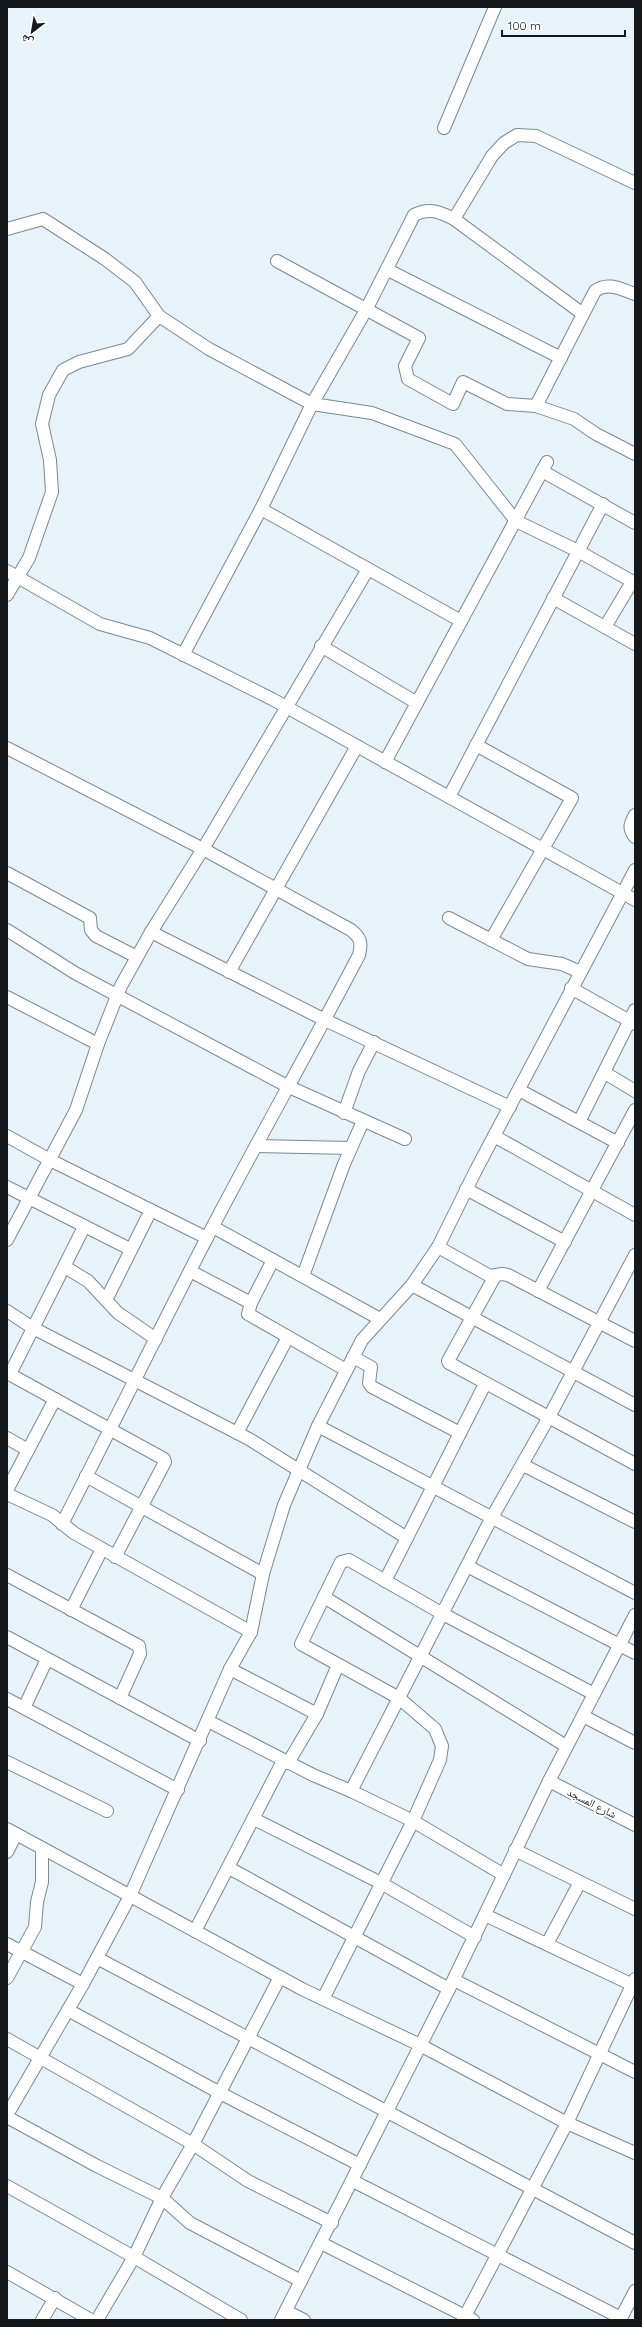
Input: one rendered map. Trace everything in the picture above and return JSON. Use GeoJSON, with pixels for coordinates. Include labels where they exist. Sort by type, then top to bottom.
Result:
{"type":"FeatureCollection","features":[{"type":"Feature","properties":{"kind":"street"},"geometry":{"type":"LineString","coordinates":[[444,128],[494,7]]}},
{"type":"Feature","properties":{"kind":"street"},"geometry":{"type":"LineString","coordinates":[[454,219],[492,156],[504,143],[517,135],[536,136],[635,183]]}},
{"type":"Feature","properties":{"kind":"street"},"geometry":{"type":"LineString","coordinates":[[183,655],[261,510],[312,404],[388,270],[414,215],[422,210],[435,210],[454,219],[583,314]]}},
{"type":"Feature","properties":{"kind":"street"},"geometry":{"type":"LineString","coordinates":[[7,228],[43,219],[105,260],[135,282],[160,316],[208,349],[312,404],[372,413],[455,444],[516,521],[578,551],[634,583],[605,627]]}},
{"type":"Feature","properties":{"kind":"street"},"geometry":{"type":"LineString","coordinates":[[277,261],[419,338],[405,366],[408,379],[453,404],[463,382],[508,404],[536,406],[574,419],[596,434],[635,454]]}},
{"type":"Feature","properties":{"kind":"street"},"geometry":{"type":"LineString","coordinates":[[388,270],[561,358]]}},
{"type":"Feature","properties":{"kind":"street"},"geometry":{"type":"LineString","coordinates":[[536,406],[595,291],[600,287],[610,286],[635,294]]}},
{"type":"Feature","properties":{"kind":"street"},"geometry":{"type":"LineString","coordinates":[[7,595],[12,574],[29,558],[52,492],[50,460],[42,424],[49,395],[63,370],[79,362],[128,349],[160,316]]}},
{"type":"Feature","properties":{"kind":"street"},"geometry":{"type":"LineString","coordinates":[[385,762],[545,466],[635,523]]}},
{"type":"Feature","properties":{"kind":"street"},"geometry":{"type":"LineString","coordinates":[[449,798],[603,504]]}},
{"type":"Feature","properties":{"kind":"street"},"geometry":{"type":"LineString","coordinates":[[261,510],[461,621]]}},
{"type":"Feature","properties":{"kind":"street"},"geometry":{"type":"LineString","coordinates":[[7,1240],[76,1110],[116,995],[151,932],[203,849],[321,646],[368,569]]}},
{"type":"Feature","properties":{"kind":"street"},"geometry":{"type":"LineString","coordinates":[[12,574],[100,624],[150,638],[286,707],[635,900]]}},
{"type":"Feature","properties":{"kind":"street"},"geometry":{"type":"LineString","coordinates":[[553,598],[635,644]]}},
{"type":"Feature","properties":{"kind":"street"},"geometry":{"type":"LineString","coordinates":[[321,646],[417,703]]}},
{"type":"Feature","properties":{"kind":"street"},"geometry":{"type":"LineString","coordinates":[[476,745],[572,798],[541,849],[491,940]]}},
{"type":"Feature","properties":{"kind":"street"},"geometry":{"type":"LineString","coordinates":[[229,972],[357,746]]}},
{"type":"Feature","properties":{"kind":"street"},"geometry":{"type":"LineString","coordinates":[[7,748],[203,849],[351,930],[358,936],[362,945],[359,955],[325,1020],[287,1086],[207,1238],[62,1524]]}},
{"type":"Feature","properties":{"kind":"street"},"geometry":{"type":"LineString","coordinates":[[635,815],[630,824],[630,831],[635,837]]}},
{"type":"Feature","properties":{"kind":"street"},"geometry":{"type":"LineString","coordinates":[[301,2281],[190,2223],[162,2198],[97,2166],[7,2116],[83,1984],[130,1896],[200,1741],[230,1669],[251,1632],[263,1574],[284,1505],[318,1426],[353,1356],[362,1340],[412,1285],[438,1247],[466,1189],[571,988],[635,870]]}},
{"type":"Feature","properties":{"kind":"street"},"geometry":{"type":"LineString","coordinates":[[7,873],[90,918],[91,930],[96,936],[137,957]]}},
{"type":"Feature","properties":{"kind":"street"},"geometry":{"type":"LineString","coordinates":[[449,918],[534,961],[562,964],[580,972]]}},
{"type":"Feature","properties":{"kind":"street"},"geometry":{"type":"LineString","coordinates":[[7,930],[75,973],[287,1086],[405,1139]]}},
{"type":"Feature","properties":{"kind":"street"},"geometry":{"type":"LineString","coordinates":[[151,932],[325,1020],[510,1107]]}},
{"type":"Feature","properties":{"kind":"street"},"geometry":{"type":"LineString","coordinates":[[571,988],[632,1023]]}},
{"type":"Feature","properties":{"kind":"street"},"geometry":{"type":"LineString","coordinates":[[7,997],[98,1044]]}},
{"type":"Feature","properties":{"kind":"street"},"geometry":{"type":"LineString","coordinates":[[579,1122],[632,1023],[635,1010]]}},
{"type":"Feature","properties":{"kind":"street"},"geometry":{"type":"LineString","coordinates":[[344,1112],[358,1071],[374,1042]]}},
{"type":"Feature","properties":{"kind":"street"},"geometry":{"type":"LineString","coordinates":[[605,1073],[635,1091]]}},
{"type":"Feature","properties":{"kind":"street"},"geometry":{"type":"LineString","coordinates":[[519,1090],[618,1143]]}},
{"type":"Feature","properties":{"kind":"street"},"geometry":{"type":"LineString","coordinates":[[538,1291],[593,1192],[635,1110]]}},
{"type":"Feature","properties":{"kind":"street"},"geometry":{"type":"LineString","coordinates":[[303,1276],[351,1148],[363,1121]]}},
{"type":"Feature","properties":{"kind":"street"},"geometry":{"type":"LineString","coordinates":[[7,1136],[50,1160],[207,1238]]}},
{"type":"Feature","properties":{"kind":"street"},"geometry":{"type":"LineString","coordinates":[[494,1136],[635,1215]]}},
{"type":"Feature","properties":{"kind":"street"},"geometry":{"type":"LineString","coordinates":[[256,1146],[351,1148]]}},
{"type":"Feature","properties":{"kind":"street"},"geometry":{"type":"LineString","coordinates":[[7,1187],[130,1249]]}},
{"type":"Feature","properties":{"kind":"street"},"geometry":{"type":"LineString","coordinates":[[466,1189],[565,1242]]}},
{"type":"Feature","properties":{"kind":"street"},"geometry":{"type":"LineString","coordinates":[[106,1300],[150,1210]]}},
{"type":"Feature","properties":{"kind":"street"},"geometry":{"type":"LineString","coordinates":[[84,1227],[11,1375],[164,1459],[165,1462],[116,1557]]}},
{"type":"Feature","properties":{"kind":"street"},"geometry":{"type":"LineString","coordinates":[[213,1227],[380,1319]]}},
{"type":"Feature","properties":{"kind":"street"},"geometry":{"type":"LineString","coordinates":[[438,1247],[490,1276],[504,1274],[635,1341]]}},
{"type":"Feature","properties":{"kind":"street"},"geometry":{"type":"LineString","coordinates":[[350,1791],[491,1519],[523,1465],[635,1256]]}},
{"type":"Feature","properties":{"kind":"street"},"geometry":{"type":"LineString","coordinates":[[273,1260],[251,1304],[248,1314],[346,1370]]}},
{"type":"Feature","properties":{"kind":"street"},"geometry":{"type":"LineString","coordinates":[[65,1267],[88,1281],[123,1318],[156,1339]]}},
{"type":"Feature","properties":{"kind":"street"},"geometry":{"type":"LineString","coordinates":[[190,1271],[251,1304]]}},
{"type":"Feature","properties":{"kind":"street"},"geometry":{"type":"LineString","coordinates":[[495,1276],[448,1361],[451,1365],[485,1384],[635,1464]]}},
{"type":"Feature","properties":{"kind":"street"},"geometry":{"type":"LineString","coordinates":[[412,1285],[635,1404]]}},
{"type":"Feature","properties":{"kind":"street"},"geometry":{"type":"LineString","coordinates":[[7,1311],[33,1328],[237,1432],[407,1538]]}},
{"type":"Feature","properties":{"kind":"street"},"geometry":{"type":"LineString","coordinates":[[237,1432],[288,1337]]}},
{"type":"Feature","properties":{"kind":"street"},"geometry":{"type":"LineString","coordinates":[[353,1356],[371,1367],[370,1383],[372,1387],[460,1433]]}},
{"type":"Feature","properties":{"kind":"street"},"geometry":{"type":"LineString","coordinates":[[385,1581],[485,1384]]}},
{"type":"Feature","properties":{"kind":"street"},"geometry":{"type":"LineString","coordinates":[[7,1490],[55,1399]]}},
{"type":"Feature","properties":{"kind":"street"},"geometry":{"type":"LineString","coordinates":[[318,1426],[491,1519],[635,1593]]}},
{"type":"Feature","properties":{"kind":"street"},"geometry":{"type":"LineString","coordinates":[[7,1438],[28,1450]]}},
{"type":"Feature","properties":{"kind":"street"},"geometry":{"type":"LineString","coordinates":[[523,1465],[635,1522]]}},
{"type":"Feature","properties":{"kind":"street"},"geometry":{"type":"LineString","coordinates":[[86,1476],[263,1574]]}},
{"type":"Feature","properties":{"kind":"street"},"geometry":{"type":"LineString","coordinates":[[7,1494],[52,1515],[62,1524],[102,1549],[251,1632]]}},
{"type":"Feature","properties":{"kind":"street"},"geometry":{"type":"LineString","coordinates":[[71,1610],[102,1549]]}},
{"type":"Feature","properties":{"kind":"street"},"geometry":{"type":"LineString","coordinates":[[322,1999],[413,1821],[440,1760],[442,1746],[435,1729],[399,1698],[301,1644],[341,1562],[346,1560],[443,1614],[594,1694]]}},
{"type":"Feature","properties":{"kind":"street"},"geometry":{"type":"LineString","coordinates":[[467,1566],[635,1653]]}},
{"type":"Feature","properties":{"kind":"street"},"geometry":{"type":"LineString","coordinates":[[7,1575],[139,1646],[141,1650],[120,1698]]}},
{"type":"Feature","properties":{"kind":"street"},"geometry":{"type":"LineString","coordinates":[[324,1597],[420,1654],[566,1746]]}},
{"type":"Feature","properties":{"kind":"street"},"geometry":{"type":"LineString","coordinates":[[304,2320],[284,2315],[452,1984],[566,1746],[621,1645],[635,1615]]}},
{"type":"Feature","properties":{"kind":"street"},"geometry":{"type":"LineString","coordinates":[[7,1637],[200,1741]]}},
{"type":"Feature","properties":{"kind":"street"},"geometry":{"type":"LineString","coordinates":[[24,1708],[47,1659]]}},
{"type":"Feature","properties":{"kind":"street"},"geometry":{"type":"LineString","coordinates":[[195,1931],[286,1762],[317,1714],[338,1664]]}},
{"type":"Feature","properties":{"kind":"street"},"geometry":{"type":"LineString","coordinates":[[230,1669],[317,1714]]}},
{"type":"Feature","properties":{"kind":"street"},"geometry":{"type":"LineString","coordinates":[[7,1700],[178,1790]]}},
{"type":"Feature","properties":{"kind":"street"},"geometry":{"type":"LineString","coordinates":[[583,1716],[635,1743]]}},
{"type":"Feature","properties":{"kind":"street"},"geometry":{"type":"LineString","coordinates":[[208,1721],[286,1762],[413,1821],[504,1875]]}},
{"type":"Feature","properties":{"kind":"street"},"geometry":{"type":"LineString","coordinates":[[7,1762],[107,1812]]}},
{"type":"Feature","properties":{"kind":"street","name":"شارع المسجد"},"geometry":{"type":"LineString","coordinates":[[549,1781],[635,1825]]}},
{"type":"Feature","properties":{"kind":"street"},"geometry":{"type":"LineString","coordinates":[[254,1819],[381,1883],[475,1937]]}},
{"type":"Feature","properties":{"kind":"street"},"geometry":{"type":"LineString","coordinates":[[7,1852],[12,1832],[322,1999],[420,2045],[567,2123],[635,2153]]}},
{"type":"Feature","properties":{"kind":"street"},"geometry":{"type":"LineString","coordinates":[[7,1978],[35,1927],[37,1902],[42,1882],[42,1848]]}},
{"type":"Feature","properties":{"kind":"street"},"geometry":{"type":"LineString","coordinates":[[515,1850],[635,1909]]}},
{"type":"Feature","properties":{"kind":"street"},"geometry":{"type":"LineString","coordinates":[[229,1868],[353,1938],[635,2072]]}},
{"type":"Feature","properties":{"kind":"street"},"geometry":{"type":"LineString","coordinates":[[547,1944],[580,1882]]}},
{"type":"Feature","properties":{"kind":"street"},"geometry":{"type":"LineString","coordinates":[[321,2243],[467,2319],[498,2254],[601,2055],[634,1983],[485,1914]]}},
{"type":"Feature","properties":{"kind":"street"},"geometry":{"type":"LineString","coordinates":[[7,1944],[83,1984]]}},
{"type":"Feature","properties":{"kind":"street"},"geometry":{"type":"LineString","coordinates":[[97,1958],[387,2110],[635,2243]]}},
{"type":"Feature","properties":{"kind":"street"},"geometry":{"type":"LineString","coordinates":[[97,2320],[134,2257],[162,2198],[193,2144],[280,1977]]}},
{"type":"Feature","properties":{"kind":"street"},"geometry":{"type":"LineString","coordinates":[[68,2010],[220,2093],[360,2165]]}},
{"type":"Feature","properties":{"kind":"street"},"geometry":{"type":"LineString","coordinates":[[7,2039],[193,2144],[248,2181],[332,2223]]}},
{"type":"Feature","properties":{"kind":"street"},"geometry":{"type":"LineString","coordinates":[[353,2181],[498,2254],[621,2319],[635,2291]]}},
{"type":"Feature","properties":{"kind":"street"},"geometry":{"type":"LineString","coordinates":[[7,2186],[134,2257],[241,2320]]}},
{"type":"Feature","properties":{"kind":"street"},"geometry":{"type":"LineString","coordinates":[[7,2272],[91,2320]]}},
{"type":"Feature","properties":{"kind":"street"},"geometry":{"type":"LineString","coordinates":[[42,2320],[54,2298]]}}]}
